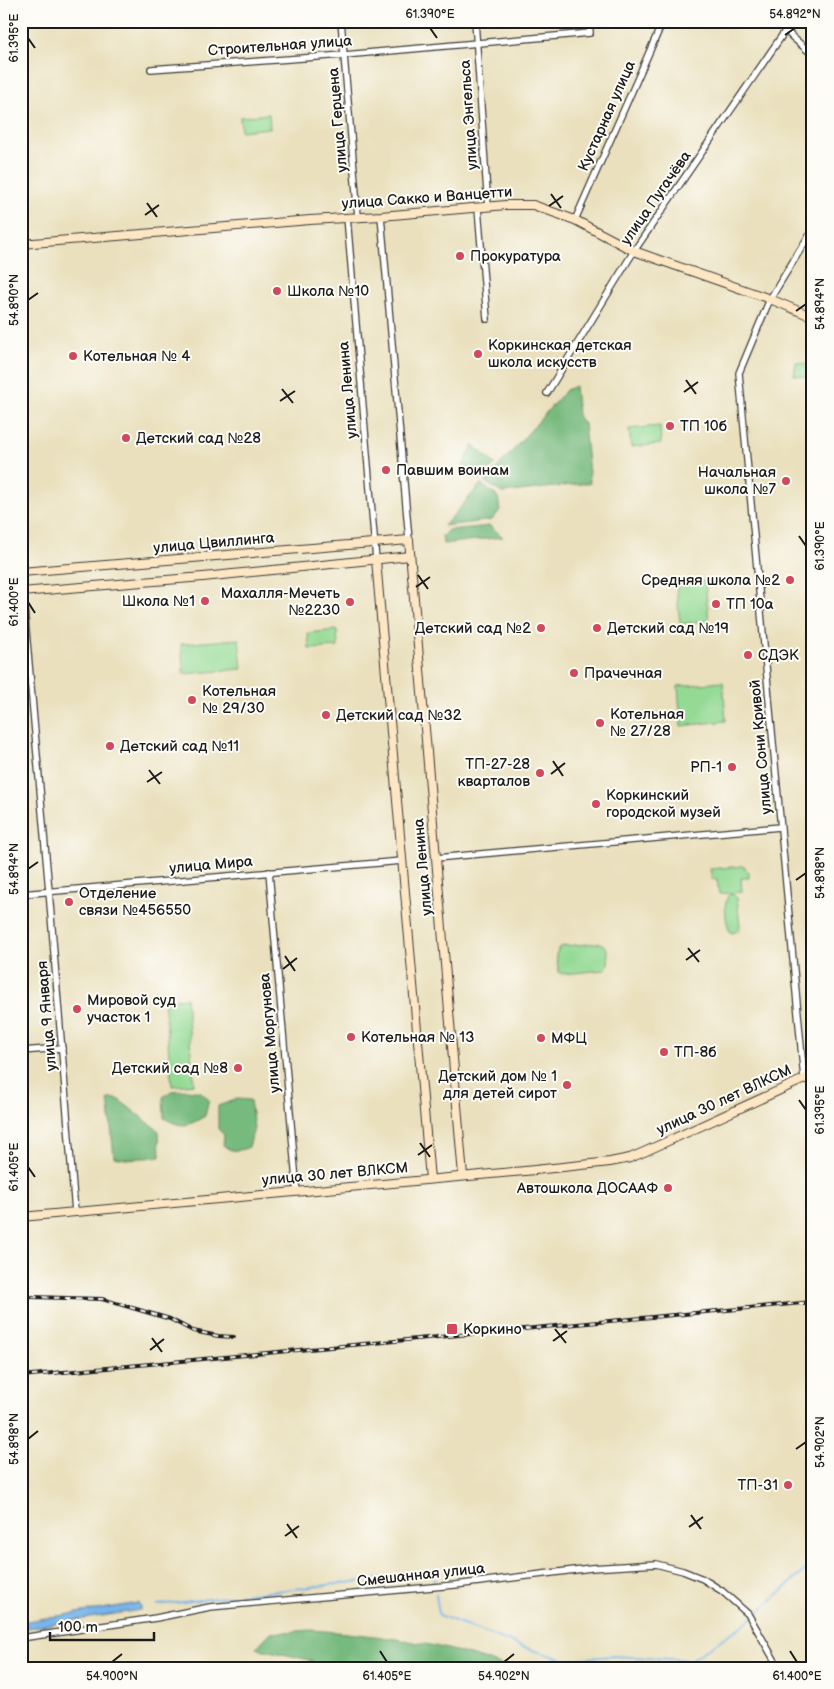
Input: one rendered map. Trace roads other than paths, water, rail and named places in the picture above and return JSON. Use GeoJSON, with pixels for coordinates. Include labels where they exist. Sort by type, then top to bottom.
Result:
{"type":"FeatureCollection","features":[{"type":"Feature","properties":{"kind":"street","name":"улица Герцена"},"geometry":{"type":"LineString","coordinates":[[341,21],[358,216]]}},
{"type":"Feature","properties":{"kind":"street","name":"улица Энгельса"},"geometry":{"type":"LineString","coordinates":[[475,21],[488,207]]}},
{"type":"Feature","properties":{"kind":"street","name":"Строительная улица"},"geometry":{"type":"LineString","coordinates":[[151,68],[344,55],[590,33],[589,21]]}},
{"type":"Feature","properties":{"kind":"street","name":"Кустарная улица"},"geometry":{"type":"LineString","coordinates":[[575,220],[663,21]]}},
{"type":"Feature","properties":{"kind":"street"},"geometry":{"type":"LineString","coordinates":[[784,21],[790,35],[813,55]]}},
{"type":"Feature","properties":{"kind":"street","name":"улица Пугачёва"},"geometry":{"type":"LineString","coordinates":[[547,393],[634,251],[792,21]]}},
{"type":"Feature","properties":{"kind":"street","name":"улица Сакко и Ванцетти"},"geometry":{"type":"LineString","coordinates":[[21,244],[170,230],[533,205],[575,220],[634,251],[770,299],[813,317]]}},
{"type":"Feature","properties":{"kind":"street"},"geometry":{"type":"LineString","coordinates":[[478,208],[487,319]]}},
{"type":"Feature","properties":{"kind":"street","name":"улица Ленина"},"geometry":{"type":"LineString","coordinates":[[381,216],[463,1176]]}},
{"type":"Feature","properties":{"kind":"street","name":"улица Ленина"},"geometry":{"type":"LineString","coordinates":[[347,217],[430,1179]]}},
{"type":"Feature","properties":{"kind":"street","name":"улица Сони Кривой"},"geometry":{"type":"LineString","coordinates":[[804,1079],[739,373],[770,299],[813,228]]}},
{"type":"Feature","properties":{"kind":"street","name":"улица Цвиллинга"},"geometry":{"type":"LineString","coordinates":[[22,572],[409,540]]}},
{"type":"Feature","properties":{"kind":"street","name":"улица 9 Января"},"geometry":{"type":"LineString","coordinates":[[21,549],[22,592],[75,1212]]}},
{"type":"Feature","properties":{"kind":"street"},"geometry":{"type":"LineString","coordinates":[[22,592],[213,576],[410,556]]}},
{"type":"Feature","properties":{"kind":"street"},"geometry":{"type":"LineString","coordinates":[[436,858],[780,827]]}},
{"type":"Feature","properties":{"kind":"street","name":"улица Мира"},"geometry":{"type":"LineString","coordinates":[[21,894],[402,861]]}},
{"type":"Feature","properties":{"kind":"street","name":"улица Моргунова"},"geometry":{"type":"LineString","coordinates":[[269,872],[297,1192]]}},
{"type":"Feature","properties":{"kind":"street"},"geometry":{"type":"LineString","coordinates":[[21,1051],[62,1048]]}},
{"type":"Feature","properties":{"kind":"street","name":"улица 30 лет ВЛКСМ"},"geometry":{"type":"LineString","coordinates":[[21,1217],[610,1162],[630,1158],[813,1075]]}},
{"type":"Feature","properties":{"kind":"street","name":"Смешанная улица"},"geometry":{"type":"LineString","coordinates":[[21,1638],[156,1618],[210,1607],[455,1585],[591,1568],[656,1564],[683,1571],[703,1579],[722,1591],[748,1614],[779,1668]]}},
{"type":"Feature","properties":{"kind":"water"},"geometry":{"type":"Polygon","coordinates":[[[139,1603],[140,1610],[21,1629],[21,1622],[139,1603]]]}},
{"type":"Feature","properties":{"kind":"waterway"},"geometry":{"type":"LineString","coordinates":[[436,1594],[439,1615],[523,1647],[565,1660],[612,1656],[691,1660],[746,1623],[813,1563]]}},
{"type":"Feature","properties":{"kind":"waterway"},"geometry":{"type":"LineString","coordinates":[[157,1605],[430,1573],[435,1580]]}},
{"type":"Feature","properties":{"kind":"railway"},"geometry":{"type":"LineString","coordinates":[[32,1297],[102,1299],[170,1319],[193,1331],[234,1337]]}},
{"type":"Feature","properties":{"kind":"railway"},"geometry":{"type":"LineString","coordinates":[[21,1376],[813,1302]]}},
{"type":"Feature","properties":{"kind":"place","name":"Прокуратура"},"geometry":{"type":"Point","coordinates":[460,256]}},
{"type":"Feature","properties":{"kind":"place","name":"Школа №10"},"geometry":{"type":"Point","coordinates":[277,291]}},
{"type":"Feature","properties":{"kind":"place","name":"Коркинская детская школа искусств"},"geometry":{"type":"Point","coordinates":[478,354]}},
{"type":"Feature","properties":{"kind":"place","name":"Котельная № 4"},"geometry":{"type":"Point","coordinates":[73,356]}},
{"type":"Feature","properties":{"kind":"place","name":"ТП 10б"},"geometry":{"type":"Point","coordinates":[670,426]}},
{"type":"Feature","properties":{"kind":"place","name":"Детский сад №28"},"geometry":{"type":"Point","coordinates":[126,438]}},
{"type":"Feature","properties":{"kind":"place","name":"Павшим воинам"},"geometry":{"type":"Point","coordinates":[386,470]}},
{"type":"Feature","properties":{"kind":"place","name":"Начальная школа №7"},"geometry":{"type":"Point","coordinates":[786,481]}},
{"type":"Feature","properties":{"kind":"place","name":"Средняя школа №2"},"geometry":{"type":"Point","coordinates":[790,580]}},
{"type":"Feature","properties":{"kind":"place","name":"Школа №1"},"geometry":{"type":"Point","coordinates":[205,601]}},
{"type":"Feature","properties":{"kind":"place","name":"Махалля-Мечеть №2230"},"geometry":{"type":"Point","coordinates":[350,602]}},
{"type":"Feature","properties":{"kind":"place","name":"ТП 10а"},"geometry":{"type":"Point","coordinates":[716,604]}},
{"type":"Feature","properties":{"kind":"place","name":"Детский сад №2"},"geometry":{"type":"Point","coordinates":[541,628]}},
{"type":"Feature","properties":{"kind":"place","name":"Детский сад №19"},"geometry":{"type":"Point","coordinates":[597,628]}},
{"type":"Feature","properties":{"kind":"place","name":"СДЭК"},"geometry":{"type":"Point","coordinates":[748,655]}},
{"type":"Feature","properties":{"kind":"place","name":"Прачечная"},"geometry":{"type":"Point","coordinates":[574,673]}},
{"type":"Feature","properties":{"kind":"place","name":"Котельная № 29/30"},"geometry":{"type":"Point","coordinates":[192,700]}},
{"type":"Feature","properties":{"kind":"place","name":"Детский сад №32"},"geometry":{"type":"Point","coordinates":[326,715]}},
{"type":"Feature","properties":{"kind":"place","name":"Котельная № 27/28"},"geometry":{"type":"Point","coordinates":[600,723]}},
{"type":"Feature","properties":{"kind":"place","name":"Детский сад №11"},"geometry":{"type":"Point","coordinates":[110,746]}},
{"type":"Feature","properties":{"kind":"place","name":"РП-1"},"geometry":{"type":"Point","coordinates":[732,767]}},
{"type":"Feature","properties":{"kind":"place","name":"ТП-27-28 кварталов"},"geometry":{"type":"Point","coordinates":[540,773]}},
{"type":"Feature","properties":{"kind":"place","name":"Коркинский городской музей"},"geometry":{"type":"Point","coordinates":[596,804]}},
{"type":"Feature","properties":{"kind":"place","name":"Отделение связи №456550"},"geometry":{"type":"Point","coordinates":[69,902]}},
{"type":"Feature","properties":{"kind":"place","name":"Мировой суд участок 1"},"geometry":{"type":"Point","coordinates":[77,1009]}},
{"type":"Feature","properties":{"kind":"place","name":"Котельная № 13"},"geometry":{"type":"Point","coordinates":[351,1037]}},
{"type":"Feature","properties":{"kind":"place","name":"МФЦ"},"geometry":{"type":"Point","coordinates":[541,1038]}},
{"type":"Feature","properties":{"kind":"place","name":"ТП-8б"},"geometry":{"type":"Point","coordinates":[664,1052]}},
{"type":"Feature","properties":{"kind":"place","name":"Детский сад №8"},"geometry":{"type":"Point","coordinates":[238,1068]}},
{"type":"Feature","properties":{"kind":"place","name":"Детский дом № 1 для детей сирот"},"geometry":{"type":"Point","coordinates":[567,1085]}},
{"type":"Feature","properties":{"kind":"place","name":"Автошкола ДОСААФ"},"geometry":{"type":"Point","coordinates":[668,1188]}},
{"type":"Feature","properties":{"kind":"place","name":"Коркино"},"geometry":{"type":"Point","coordinates":[452,1329]}},
{"type":"Feature","properties":{"kind":"place","name":"ТП-31"},"geometry":{"type":"Point","coordinates":[788,1485]}}]}
